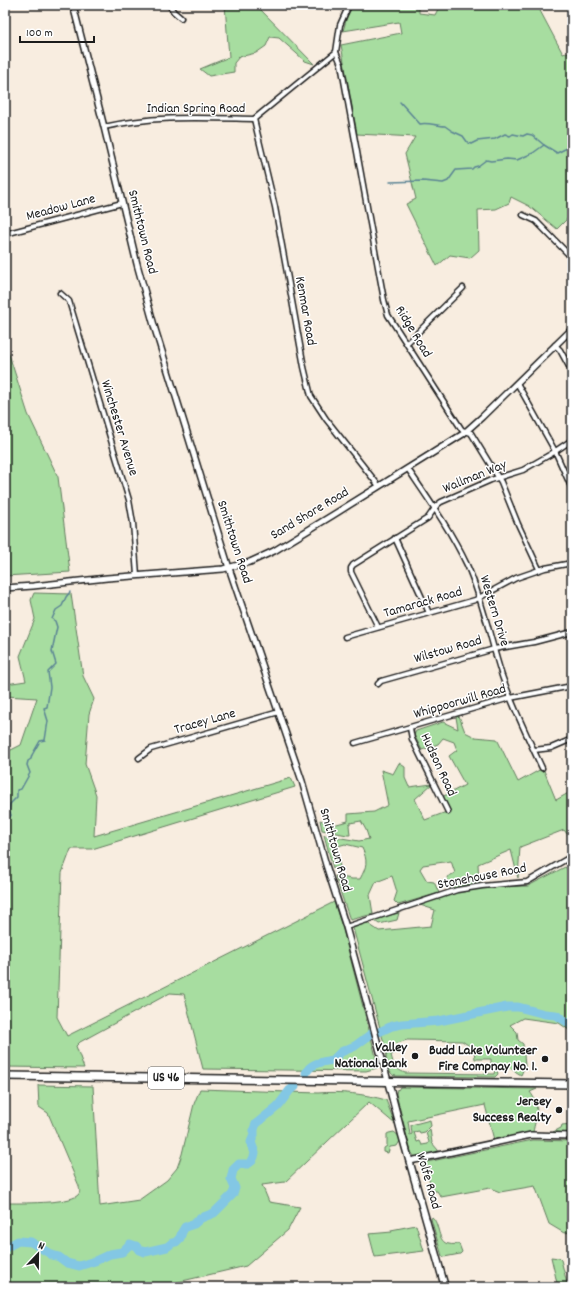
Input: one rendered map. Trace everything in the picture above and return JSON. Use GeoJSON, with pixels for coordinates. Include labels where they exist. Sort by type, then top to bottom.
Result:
{"type":"FeatureCollection","features":[{"type":"Feature","properties":{"kind":"main road","name":"US 46"},"geometry":{"type":"LineString","coordinates":[[5,1076],[572,1084]]}},
{"type":"Feature","properties":{"kind":"main road","name":"Wolfe Road"},"geometry":{"type":"LineString","coordinates":[[388,1081],[391,1097],[445,1287]]}},
{"type":"Feature","properties":{"kind":"street","name":"Smithtown Road"},"geometry":{"type":"LineString","coordinates":[[73,5],[137,264],[155,329],[229,568],[302,781],[346,927],[388,1081]]}},
{"type":"Feature","properties":{"kind":"street"},"geometry":{"type":"LineString","coordinates":[[169,5],[181,18]]}},
{"type":"Feature","properties":{"kind":"street"},"geometry":{"type":"LineString","coordinates":[[336,52],[340,25],[349,5]]}},
{"type":"Feature","properties":{"kind":"street","name":"Indian Spring Road"},"geometry":{"type":"LineString","coordinates":[[104,127],[136,120],[203,118],[254,119],[336,52]]}},
{"type":"Feature","properties":{"kind":"street","name":"Ridge Road"},"geometry":{"type":"LineString","coordinates":[[336,52],[342,70],[388,315],[462,430],[471,433],[498,478],[539,569]]}},
{"type":"Feature","properties":{"kind":"street","name":"Kenmar Road"},"geometry":{"type":"LineString","coordinates":[[254,119],[275,207],[304,367],[311,396],[326,419],[379,486]]}},
{"type":"Feature","properties":{"kind":"street","name":"Meadow Lane"},"geometry":{"type":"LineString","coordinates":[[5,234],[122,203]]}},
{"type":"Feature","properties":{"kind":"street"},"geometry":{"type":"LineString","coordinates":[[523,215],[536,221],[572,258]]}},
{"type":"Feature","properties":{"kind":"street"},"geometry":{"type":"LineString","coordinates":[[407,343],[463,288]]}},
{"type":"Feature","properties":{"kind":"street","name":"Winchester Avenue"},"geometry":{"type":"LineString","coordinates":[[60,292],[69,301],[129,500],[133,523],[137,575]]}},
{"type":"Feature","properties":{"kind":"street","name":"Sand Shore Road"},"geometry":{"type":"LineString","coordinates":[[5,588],[40,586],[137,575],[229,568],[250,562],[268,554],[466,432],[572,329]]}},
{"type":"Feature","properties":{"kind":"street"},"geometry":{"type":"LineString","coordinates":[[555,345],[560,350],[572,372]]}},
{"type":"Feature","properties":{"kind":"street"},"geometry":{"type":"LineString","coordinates":[[517,383],[555,451],[572,489]]}},
{"type":"Feature","properties":{"kind":"street","name":"Wallman Way"},"geometry":{"type":"LineString","coordinates":[[378,627],[352,572],[351,568],[353,565],[428,518],[437,504],[498,478],[523,470],[539,462],[572,440]]}},
{"type":"Feature","properties":{"kind":"street","name":"Western Drive"},"geometry":{"type":"LineString","coordinates":[[408,469],[435,508],[461,554],[480,598],[501,674],[510,698],[542,768]]}},
{"type":"Feature","properties":{"kind":"street"},"geometry":{"type":"LineString","coordinates":[[395,538],[429,613]]}},
{"type":"Feature","properties":{"kind":"street","name":"Tamarack Road"},"geometry":{"type":"LineString","coordinates":[[345,637],[480,598],[516,578],[539,569],[572,563]]}},
{"type":"Feature","properties":{"kind":"street","name":"Wilstow Road"},"geometry":{"type":"LineString","coordinates":[[378,684],[381,681],[494,649],[534,642],[572,632]]}},
{"type":"Feature","properties":{"kind":"street","name":"Whippoorwill Road"},"geometry":{"type":"LineString","coordinates":[[355,743],[510,698],[572,686]]}},
{"type":"Feature","properties":{"kind":"street","name":"Tracey Lane"},"geometry":{"type":"LineString","coordinates":[[139,758],[151,749],[279,712]]}},
{"type":"Feature","properties":{"kind":"street","name":"Hudson Road"},"geometry":{"type":"LineString","coordinates":[[410,728],[412,738],[448,812]]}},
{"type":"Feature","properties":{"kind":"street"},"geometry":{"type":"LineString","coordinates":[[534,750],[550,748],[572,739]]}},
{"type":"Feature","properties":{"kind":"street","name":"Stonehouse Road"},"geometry":{"type":"LineString","coordinates":[[346,927],[457,890],[527,882],[572,856]]}},
{"type":"Feature","properties":{"kind":"street"},"geometry":{"type":"LineString","coordinates":[[410,1162],[531,1136],[572,1136]]}},
{"type":"Feature","properties":{"kind":"green space"},"geometry":{"type":"Polygon","coordinates":[[[225,5],[261,5],[258,7],[314,64],[305,61],[279,38],[270,37],[266,46],[256,53],[239,57],[234,63],[234,72],[209,76],[200,69],[229,57],[225,5]]]}},
{"type":"Feature","properties":{"kind":"green space"},"geometry":{"type":"Polygon","coordinates":[[[353,5],[419,5],[419,13],[435,15],[440,5],[537,5],[563,54],[572,51],[572,214],[557,229],[529,206],[511,197],[509,203],[496,209],[478,210],[479,250],[470,258],[450,255],[437,266],[406,204],[416,199],[405,154],[415,137],[357,134],[341,45],[401,33],[399,22],[343,31],[347,17],[353,5]]]}},
{"type":"Feature","properties":{"kind":"green space"},"geometry":{"type":"Polygon","coordinates":[[[5,342],[28,414],[58,477],[70,572],[5,576],[5,342]]]}},
{"type":"Feature","properties":{"kind":"green space"},"geometry":{"type":"Polygon","coordinates":[[[34,593],[71,594],[83,676],[94,699],[89,714],[85,764],[96,795],[94,836],[291,778],[295,787],[92,849],[71,849],[62,873],[57,1017],[67,1036],[334,902],[343,930],[375,1053],[377,1068],[366,1071],[203,1069],[184,994],[170,993],[80,1042],[76,1046],[84,1068],[5,1067],[5,753],[21,745],[37,698],[5,696],[5,686],[6,684],[26,681],[20,656],[35,619],[31,600],[34,593]]]}},
{"type":"Feature","properties":{"kind":"green space"},"geometry":{"type":"Polygon","coordinates":[[[459,716],[465,732],[475,737],[497,739],[518,782],[543,768],[556,800],[572,791],[572,840],[564,830],[520,847],[518,878],[511,850],[478,864],[479,882],[451,889],[447,877],[455,873],[451,861],[423,865],[420,869],[427,881],[434,882],[439,893],[398,905],[394,901],[397,892],[392,876],[376,882],[370,895],[373,914],[350,920],[335,876],[360,879],[366,864],[365,856],[362,848],[345,844],[338,846],[337,853],[340,867],[333,868],[324,835],[359,841],[369,839],[361,821],[350,823],[350,835],[347,835],[322,830],[320,820],[333,825],[348,821],[348,814],[374,812],[388,805],[381,770],[393,774],[399,763],[405,767],[405,778],[409,787],[432,784],[415,799],[425,820],[449,811],[442,797],[465,785],[449,756],[457,750],[454,742],[443,738],[438,744],[422,750],[414,735],[416,731],[443,722],[458,729],[456,717],[459,716]]]}},
{"type":"Feature","properties":{"kind":"green space"},"geometry":{"type":"Polygon","coordinates":[[[565,867],[572,873],[572,1032],[559,1023],[523,1018],[510,1025],[517,1032],[518,1040],[523,1044],[525,1066],[521,1075],[505,1065],[491,1064],[491,1059],[475,1059],[474,1049],[462,1041],[407,1040],[385,1047],[353,928],[367,923],[379,931],[431,926],[435,910],[420,905],[460,891],[490,887],[528,886],[565,867]]]}},
{"type":"Feature","properties":{"kind":"green space"},"geometry":{"type":"Polygon","coordinates":[[[399,913],[397,920],[379,924],[375,921],[381,917],[399,913]]]}},
{"type":"Feature","properties":{"kind":"green space"},"geometry":{"type":"Polygon","coordinates":[[[391,1051],[395,1053],[391,1055],[395,1066],[405,1073],[494,1074],[495,1070],[498,1074],[495,1077],[395,1076],[395,1074],[394,1076],[388,1069],[386,1062],[387,1053],[391,1051]]]}},
{"type":"Feature","properties":{"kind":"green space"},"geometry":{"type":"Polygon","coordinates":[[[38,1085],[93,1086],[100,1206],[139,1200],[167,1180],[177,1168],[182,1154],[194,1104],[200,1089],[318,1093],[327,1092],[369,1096],[386,1100],[395,1124],[369,1102],[285,1182],[262,1185],[269,1202],[300,1207],[288,1230],[246,1266],[157,1287],[128,1287],[112,1284],[78,1287],[5,1287],[5,1203],[65,1200],[73,1198],[80,1192],[79,1186],[48,1113],[39,1107],[38,1085]]]}},
{"type":"Feature","properties":{"kind":"green space"},"geometry":{"type":"Polygon","coordinates":[[[400,1087],[537,1089],[530,1092],[536,1102],[537,1107],[533,1132],[494,1140],[485,1105],[408,1121],[410,1135],[412,1134],[411,1125],[430,1120],[431,1126],[425,1132],[414,1132],[417,1142],[420,1141],[422,1145],[428,1144],[429,1142],[426,1133],[430,1129],[432,1143],[438,1150],[438,1152],[415,1157],[411,1152],[396,1094],[397,1089],[398,1090],[400,1087]]]}},
{"type":"Feature","properties":{"kind":"green space"},"geometry":{"type":"Polygon","coordinates":[[[572,1119],[572,1133],[553,1132],[561,1128],[562,1125],[571,1124],[572,1119]]]}},
{"type":"Feature","properties":{"kind":"green space"},"geometry":{"type":"Polygon","coordinates":[[[394,1132],[399,1136],[400,1141],[397,1146],[390,1147],[388,1153],[384,1152],[384,1148],[387,1146],[387,1134],[394,1132]]]}},
{"type":"Feature","properties":{"kind":"green space"},"geometry":{"type":"Polygon","coordinates":[[[533,1140],[572,1141],[572,1232],[564,1233],[549,1224],[535,1186],[500,1192],[490,1188],[441,1197],[437,1191],[431,1191],[429,1179],[425,1178],[422,1163],[533,1140]]]}},
{"type":"Feature","properties":{"kind":"green space"},"geometry":{"type":"Polygon","coordinates":[[[432,1217],[435,1220],[442,1240],[445,1243],[459,1244],[462,1252],[460,1254],[444,1257],[442,1256],[431,1219],[432,1217]]]}},
{"type":"Feature","properties":{"kind":"green space"},"geometry":{"type":"Polygon","coordinates":[[[416,1225],[424,1251],[375,1257],[369,1234],[392,1232],[391,1230],[416,1225]]]}},
{"type":"Feature","properties":{"kind":"green space"},"geometry":{"type":"Polygon","coordinates":[[[551,1257],[559,1258],[561,1260],[568,1287],[558,1287],[551,1257]]]}},
{"type":"Feature","properties":{"kind":"waterway"},"geometry":{"type":"LineString","coordinates":[[400,102],[420,124],[426,123],[445,126],[463,136],[468,143],[471,144],[477,141],[495,139],[505,134],[510,136],[513,134],[523,136],[527,134],[532,135],[544,145]]}},
{"type":"Feature","properties":{"kind":"waterway"},"geometry":{"type":"LineString","coordinates":[[390,182],[423,181],[443,183],[448,181],[456,170],[472,169],[486,160],[517,160],[533,153],[544,145],[557,153],[567,148],[572,149]]}},
{"type":"Feature","properties":{"kind":"waterway"},"geometry":{"type":"LineString","coordinates":[[5,820],[11,815],[9,811],[10,804],[17,797],[17,790],[21,789],[30,773],[27,765],[28,761],[31,759],[40,741],[45,740],[48,721],[44,708],[47,707],[50,687],[48,672],[56,664],[52,651],[57,627],[55,621],[52,619],[56,610],[62,606],[70,592]]}},
{"type":"Feature","properties":{"kind":"waterway"},"geometry":{"type":"LineString","coordinates":[[379,1032],[392,1026],[402,1024],[439,1021],[507,1007],[518,1007],[545,1014],[556,1015],[572,1025]]}},
{"type":"Feature","properties":{"kind":"waterway"},"geometry":{"type":"LineString","coordinates":[[306,1073],[308,1069],[314,1065],[333,1060],[341,1052],[355,1046],[371,1034]]}},
{"type":"Feature","properties":{"kind":"waterway"},"geometry":{"type":"LineString","coordinates":[[5,1248],[18,1241],[31,1242],[67,1263],[79,1266],[110,1254],[122,1252],[130,1244],[145,1252],[167,1247],[180,1238],[185,1227],[194,1224],[201,1218],[214,1213],[233,1194],[235,1188],[231,1179],[233,1170],[239,1164],[248,1164],[254,1157],[255,1153],[251,1142],[256,1124],[278,1106],[290,1090],[295,1087]]}},
{"type":"Feature","properties":{"kind":"place","name":"Valley National Bank"},"geometry":{"type":"Point","coordinates":[415,1056]}},
{"type":"Feature","properties":{"kind":"place","name":"Budd Lake Volunteer Fire Compnay No. 1."},"geometry":{"type":"Point","coordinates":[545,1059]}},
{"type":"Feature","properties":{"kind":"place","name":"Jersey Success Realty"},"geometry":{"type":"Point","coordinates":[559,1110]}}]}
